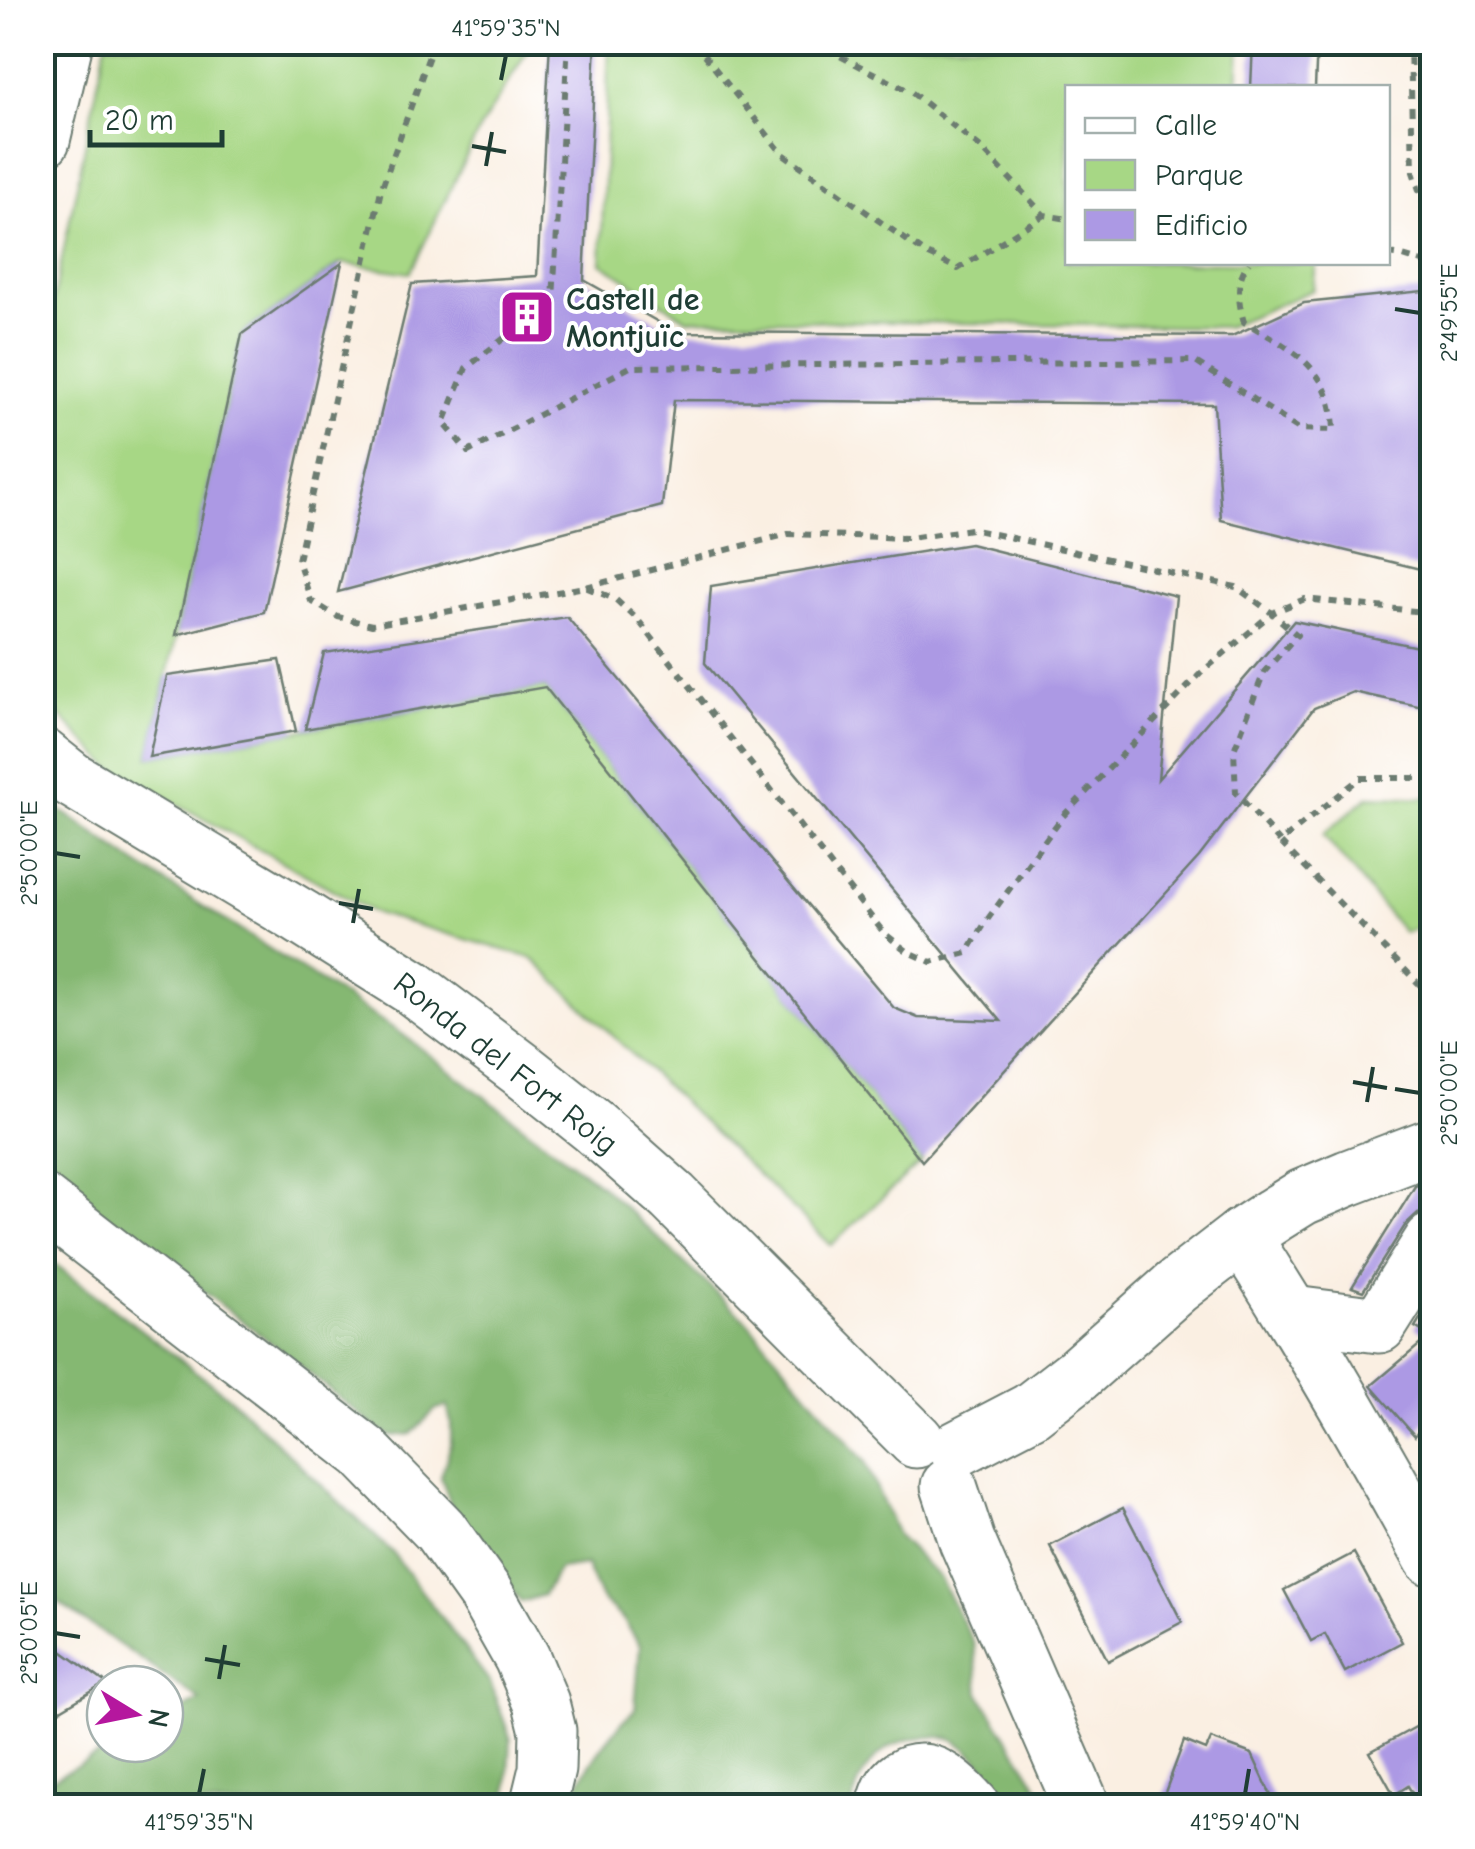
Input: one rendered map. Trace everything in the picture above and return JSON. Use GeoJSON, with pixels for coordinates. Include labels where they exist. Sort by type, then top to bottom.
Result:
{"type":"FeatureCollection","features":[{"type":"Feature","properties":{"kind":"street"},"geometry":{"type":"LineString","coordinates":[[42,140],[64,42]]}},
{"type":"Feature","properties":{"kind":"street","name":"Ronda del Fort Roig"},"geometry":{"type":"LineString","coordinates":[[42,756],[70,779],[412,987],[536,1080],[673,1197],[941,1458]]}},
{"type":"Feature","properties":{"kind":"street"},"geometry":{"type":"LineString","coordinates":[[1082,1806],[967,1541],[941,1458],[1030,1411],[1176,1286],[1242,1236],[1303,1197],[1432,1146]]}},
{"type":"Feature","properties":{"kind":"street"},"geometry":{"type":"LineString","coordinates":[[42,1202],[364,1452],[440,1530],[494,1610],[522,1658],[541,1702],[548,1731],[547,1770],[538,1806]]}},
{"type":"Feature","properties":{"kind":"street"},"geometry":{"type":"LineString","coordinates":[[1242,1236],[1414,1485],[1432,1558]]}},
{"type":"Feature","properties":{"kind":"street"},"geometry":{"type":"LineString","coordinates":[[1293,1314],[1379,1325],[1432,1241]]}},
{"type":"Feature","properties":{"kind":"street"},"geometry":{"type":"LineString","coordinates":[[886,1806],[895,1782],[910,1773],[924,1771],[955,1788],[972,1806]]}},
{"type":"Feature","properties":{"kind":"path"},"geometry":{"type":"LineString","coordinates":[[434,42],[381,190],[298,560],[311,600],[338,617],[372,626],[585,587],[788,534],[910,538],[972,529],[1236,587],[1297,634],[1264,672],[1234,750],[1236,794],[1421,986],[1432,982]]}},
{"type":"Feature","properties":{"kind":"path"},"geometry":{"type":"LineString","coordinates":[[568,42],[554,300],[466,368],[444,423],[468,452],[630,367],[1194,361],[1299,430],[1334,430],[1334,413],[1320,378],[1294,350],[1244,322],[1237,298],[1246,265]]}},
{"type":"Feature","properties":{"kind":"path"},"geometry":{"type":"LineString","coordinates":[[694,42],[782,153],[924,253],[958,269],[1044,215]]}},
{"type":"Feature","properties":{"kind":"path"},"geometry":{"type":"LineString","coordinates":[[812,42],[912,92],[982,149],[1044,215],[1065,218]]}},
{"type":"Feature","properties":{"kind":"path"},"geometry":{"type":"LineString","coordinates":[[1410,42],[1413,172],[1432,228]]}},
{"type":"Feature","properties":{"kind":"path"},"geometry":{"type":"LineString","coordinates":[[1390,254],[1432,265]]}},
{"type":"Feature","properties":{"kind":"path"},"geometry":{"type":"LineString","coordinates":[[585,587],[615,599],[638,620],[884,933],[907,951],[931,962],[967,953],[1062,817],[1202,672],[1272,613],[1304,600],[1432,613]]}},
{"type":"Feature","properties":{"kind":"path"},"geometry":{"type":"LineString","coordinates":[[1280,842],[1360,778],[1432,778]]}},
{"type":"Feature","properties":{"kind":"green space"},"geometry":{"type":"Polygon","coordinates":[[[106,43],[532,43],[480,128],[410,273],[341,263],[242,334],[149,757],[545,687],[922,1161],[831,1245],[532,958],[375,913],[110,767],[43,698],[43,351],[106,43]]]}},
{"type":"Feature","properties":{"kind":"green space"},"geometry":{"type":"Polygon","coordinates":[[[609,43],[1240,43],[1238,85],[1065,85],[1065,265],[1316,265],[1313,290],[1226,327],[687,319],[601,263],[609,43]]]}},
{"type":"Feature","properties":{"kind":"green space"},"geometry":{"type":"Polygon","coordinates":[[[1369,796],[1432,798],[1432,922],[1404,933],[1323,835],[1369,796]]]}},
{"type":"Feature","properties":{"kind":"green space"},"geometry":{"type":"Polygon","coordinates":[[[42,797],[137,864],[402,1034],[603,1187],[747,1321],[865,1462],[898,1537],[939,1577],[974,1644],[979,1693],[1051,1806],[1013,1806],[973,1755],[953,1739],[940,1737],[904,1741],[880,1755],[862,1777],[852,1806],[567,1806],[597,1754],[635,1709],[640,1645],[623,1619],[601,1599],[586,1565],[559,1569],[543,1595],[521,1602],[454,1514],[441,1477],[451,1444],[447,1406],[436,1409],[411,1434],[390,1436],[43,1170],[42,797]]]}},
{"type":"Feature","properties":{"kind":"green space"},"geometry":{"type":"Polygon","coordinates":[[[43,1255],[229,1397],[392,1552],[490,1682],[511,1740],[507,1802],[503,1806],[43,1806],[43,1784],[85,1762],[185,1764],[185,1708],[200,1700],[185,1690],[185,1664],[148,1664],[43,1592],[43,1255]]]}},
{"type":"Feature","properties":{"kind":"building","name":"Castell de Montjuïc"},"geometry":{"type":"Polygon","coordinates":[[[550,42],[596,42],[584,280],[676,332],[1232,336],[1304,303],[1423,291],[1432,338],[1432,572],[1221,520],[1214,404],[674,400],[662,506],[338,592],[412,284],[537,276],[550,42]]]}},
{"type":"Feature","properties":{"kind":"building"},"geometry":{"type":"Polygon","coordinates":[[[1253,42],[1317,42],[1315,85],[1251,85],[1253,42]]]}},
{"type":"Feature","properties":{"kind":"building"},"geometry":{"type":"Polygon","coordinates":[[[342,263],[264,612],[176,635],[242,334],[342,263]]]}},
{"type":"Feature","properties":{"kind":"building"},"geometry":{"type":"Polygon","coordinates":[[[970,544],[1176,596],[1158,779],[1294,621],[1432,650],[1432,709],[1353,692],[1314,708],[1199,857],[922,1161],[545,687],[305,729],[324,653],[567,617],[894,1008],[918,1018],[1001,1021],[705,663],[711,586],[970,544]]]}},
{"type":"Feature","properties":{"kind":"building"},"geometry":{"type":"Polygon","coordinates":[[[280,660],[296,731],[149,757],[167,676],[280,660]]]}},
{"type":"Feature","properties":{"kind":"building"},"geometry":{"type":"Polygon","coordinates":[[[1432,1179],[1432,1210],[1418,1213],[1406,1224],[1363,1291],[1352,1287],[1415,1186],[1432,1179]]]}},
{"type":"Feature","properties":{"kind":"building"},"geometry":{"type":"Polygon","coordinates":[[[1432,1299],[1432,1411],[1415,1436],[1371,1386],[1430,1336],[1415,1327],[1432,1299]]]}},
{"type":"Feature","properties":{"kind":"building"},"geometry":{"type":"Polygon","coordinates":[[[1123,1508],[1182,1622],[1108,1661],[1050,1546],[1123,1508]]]}},
{"type":"Feature","properties":{"kind":"building"},"geometry":{"type":"Polygon","coordinates":[[[1354,1553],[1402,1642],[1345,1672],[1325,1634],[1311,1641],[1284,1590],[1354,1553]]]}},
{"type":"Feature","properties":{"kind":"building"},"geometry":{"type":"Polygon","coordinates":[[[42,1637],[85,1668],[85,1695],[42,1721],[42,1637]]]}},
{"type":"Feature","properties":{"kind":"building"},"geometry":{"type":"Polygon","coordinates":[[[1432,1718],[1432,1806],[1420,1806],[1408,1786],[1394,1795],[1370,1752],[1432,1718]]]}},
{"type":"Feature","properties":{"kind":"building"},"geometry":{"type":"Polygon","coordinates":[[[1211,1739],[1252,1754],[1276,1806],[1160,1806],[1184,1741],[1206,1750],[1211,1739]]]}},
{"type":"Feature","properties":{"kind":"place","name":"Castell de Montjuïc"},"geometry":{"type":"Point","coordinates":[527,317]}}]}
